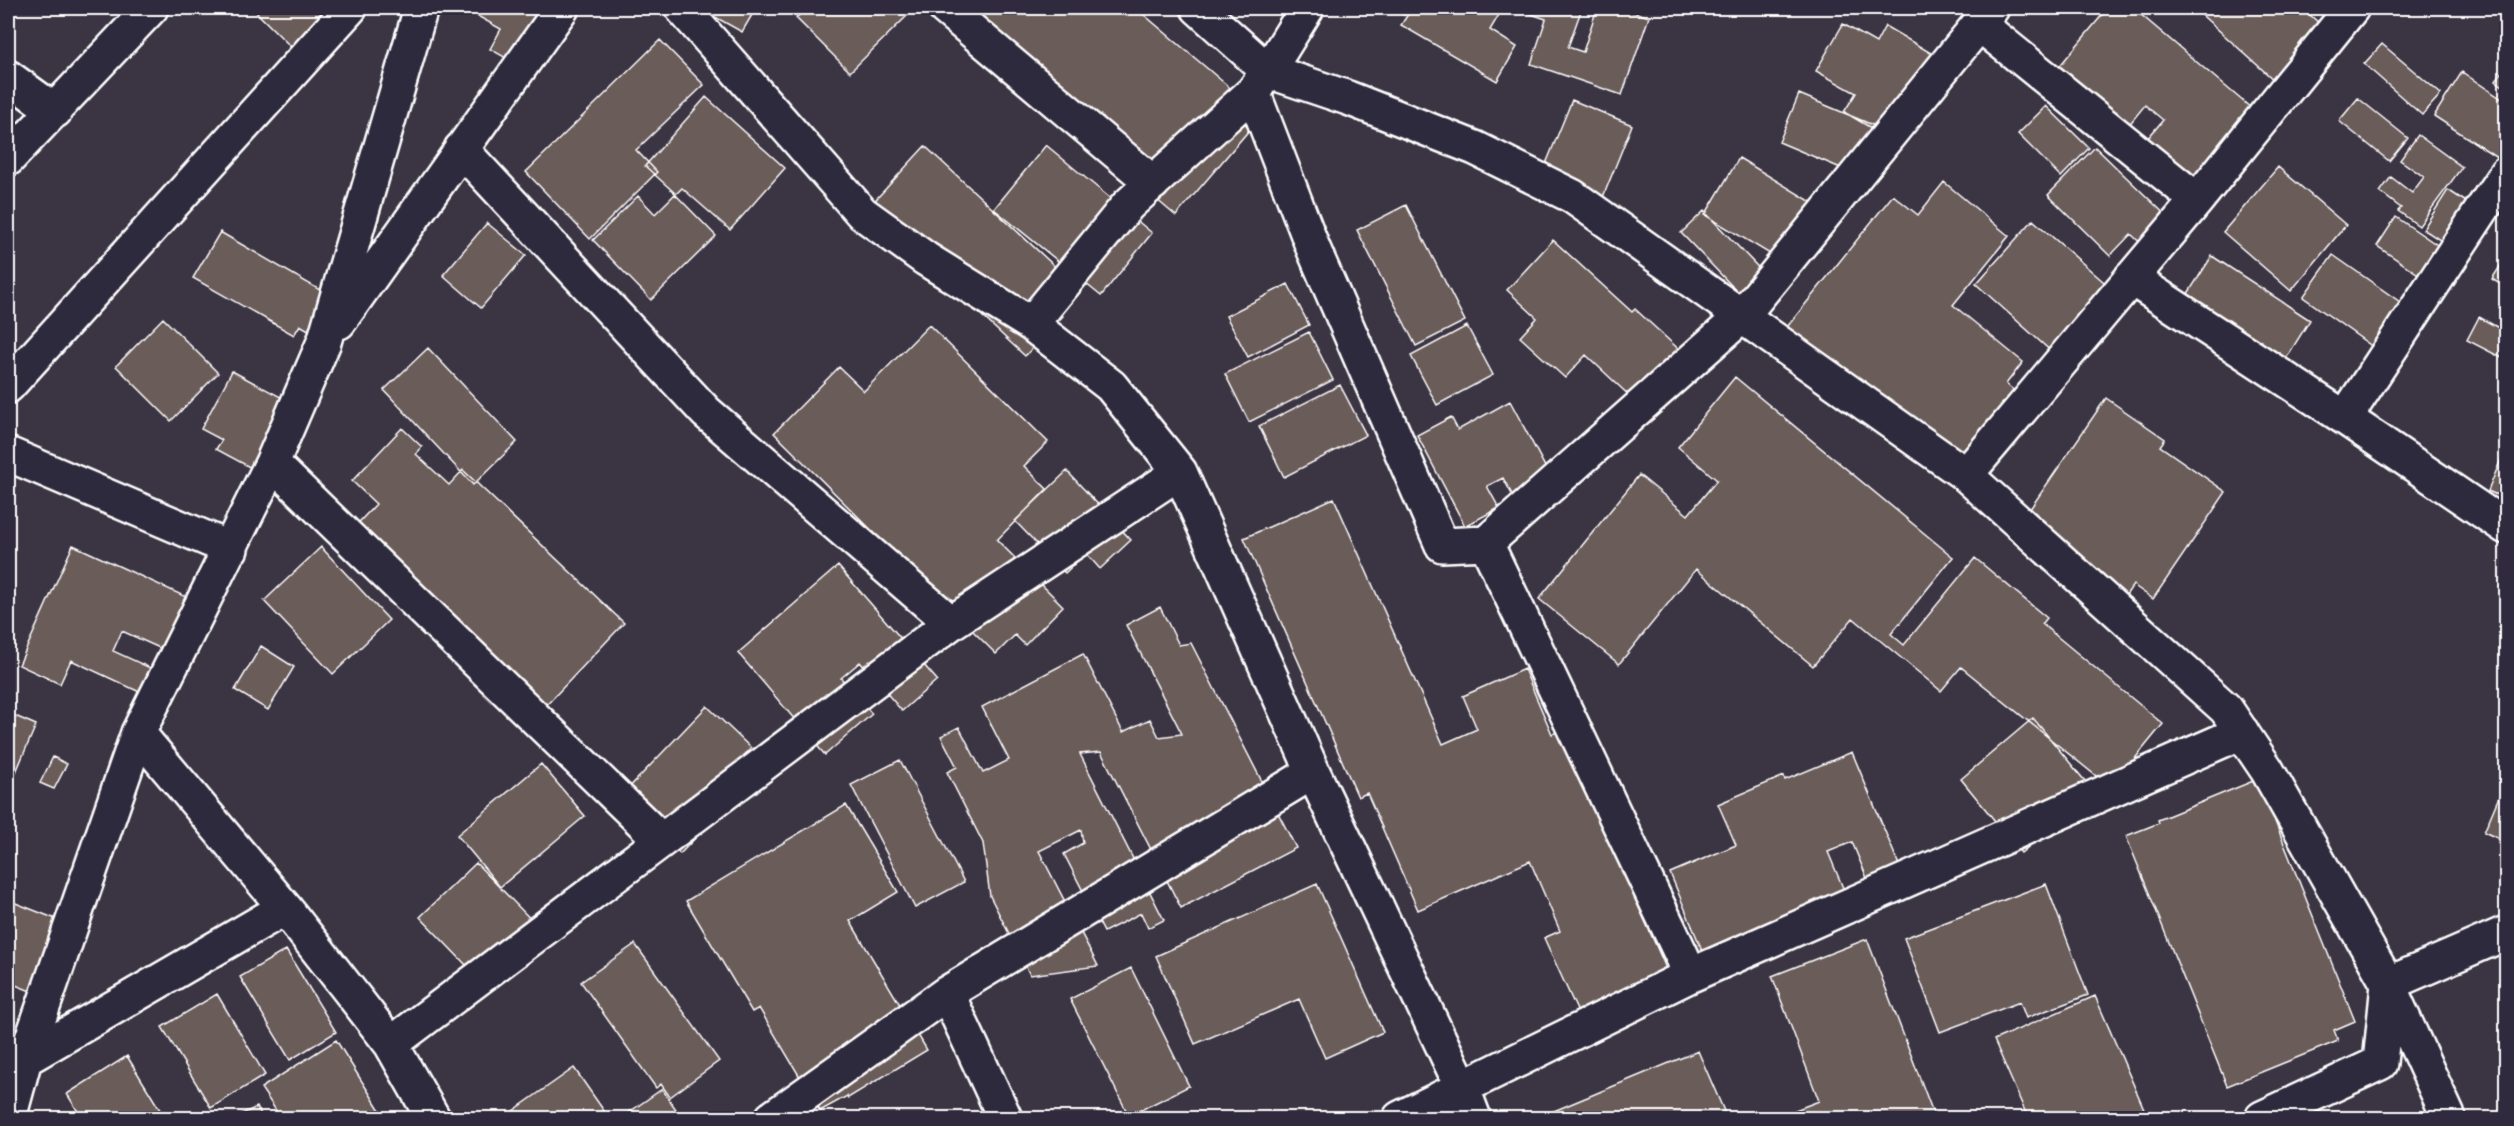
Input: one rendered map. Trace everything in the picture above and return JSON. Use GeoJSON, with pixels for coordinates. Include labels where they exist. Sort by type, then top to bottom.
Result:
{"type":"FeatureCollection","features":[{"type":"Feature","properties":{"kind":"street"},"geometry":{"type":"LineString","coordinates":[[8,159],[151,8]]}},
{"type":"Feature","properties":{"kind":"street"},"geometry":{"type":"LineString","coordinates":[[8,386],[350,8]]}},
{"type":"Feature","properties":{"kind":"street"},"geometry":{"type":"LineString","coordinates":[[9,1119],[25,1059],[138,733],[272,463],[324,342],[421,8]]}},
{"type":"Feature","properties":{"kind":"street"},"geometry":{"type":"LineString","coordinates":[[324,342],[562,8]]}},
{"type":"Feature","properties":{"kind":"street"},"geometry":{"type":"LineString","coordinates":[[682,8],[862,213],[926,259],[1031,324],[1111,386],[1180,472],[1313,772],[1469,1104]]}},
{"type":"Feature","properties":{"kind":"street"},"geometry":{"type":"LineString","coordinates":[[945,8],[1153,183]]}},
{"type":"Feature","properties":{"kind":"street"},"geometry":{"type":"LineString","coordinates":[[1198,8],[1260,81],[1313,248],[1442,545],[1486,543],[1741,317],[1985,16],[2197,200]]}},
{"type":"Feature","properties":{"kind":"street"},"geometry":{"type":"LineString","coordinates":[[1031,324],[1128,206],[1260,81],[1307,8]]}},
{"type":"Feature","properties":{"kind":"street"},"geometry":{"type":"LineString","coordinates":[[1966,475],[2197,200],[2352,8]]}},
{"type":"Feature","properties":{"kind":"street"},"geometry":{"type":"LineString","coordinates":[[8,77],[55,111]]}},
{"type":"Feature","properties":{"kind":"street"},"geometry":{"type":"LineString","coordinates":[[1260,81],[1348,98],[1475,148],[1572,196],[1966,475],[2226,709],[2267,771],[2388,984],[2450,1119]]}},
{"type":"Feature","properties":{"kind":"street"},"geometry":{"type":"LineString","coordinates":[[461,149],[706,412],[951,623]]}},
{"type":"Feature","properties":{"kind":"street"},"geometry":{"type":"LineString","coordinates":[[2345,418],[2506,176]]}},
{"type":"Feature","properties":{"kind":"street"},"geometry":{"type":"LineString","coordinates":[[2131,278],[2506,527]]}},
{"type":"Feature","properties":{"kind":"street"},"geometry":{"type":"LineString","coordinates":[[8,454],[231,549]]}},
{"type":"Feature","properties":{"kind":"street"},"geometry":{"type":"LineString","coordinates":[[272,463],[661,840]]}},
{"type":"Feature","properties":{"kind":"street"},"geometry":{"type":"LineString","coordinates":[[391,1044],[951,623],[1180,472]]}},
{"type":"Feature","properties":{"kind":"street"},"geometry":{"type":"LineString","coordinates":[[1486,543],[1692,975]]}},
{"type":"Feature","properties":{"kind":"street"},"geometry":{"type":"LineString","coordinates":[[1400,1119],[1469,1104],[1692,975],[2242,732]]}},
{"type":"Feature","properties":{"kind":"street"},"geometry":{"type":"LineString","coordinates":[[138,733],[285,908],[391,1044],[421,1113]]}},
{"type":"Feature","properties":{"kind":"street"},"geometry":{"type":"LineString","coordinates":[[772,1119],[947,993],[1313,772]]}},
{"type":"Feature","properties":{"kind":"street"},"geometry":{"type":"LineString","coordinates":[[25,1059],[285,908]]}},
{"type":"Feature","properties":{"kind":"street"},"geometry":{"type":"LineString","coordinates":[[2388,984],[2506,933]]}},
{"type":"Feature","properties":{"kind":"street"},"geometry":{"type":"LineString","coordinates":[[2262,1119],[2380,1063],[2388,984]]}},
{"type":"Feature","properties":{"kind":"street"},"geometry":{"type":"LineString","coordinates":[[947,993],[1005,1119]]}},
{"type":"Feature","properties":{"kind":"building"},"geometry":{"type":"Polygon","coordinates":[[[252,8],[323,8],[329,13],[293,49],[252,8]]]}},
{"type":"Feature","properties":{"kind":"building"},"geometry":{"type":"Polygon","coordinates":[[[475,8],[571,8],[535,74],[490,49],[501,29],[472,13],[475,8]]]}},
{"type":"Feature","properties":{"kind":"building"},"geometry":{"type":"Polygon","coordinates":[[[699,8],[756,8],[742,32],[699,8]]]}},
{"type":"Feature","properties":{"kind":"building"},"geometry":{"type":"Polygon","coordinates":[[[807,8],[907,8],[911,12],[850,72],[796,18],[807,8]]]}},
{"type":"Feature","properties":{"kind":"building"},"geometry":{"type":"Polygon","coordinates":[[[932,8],[1136,8],[1262,115],[1176,216],[932,8]]]}},
{"type":"Feature","properties":{"kind":"building"},"geometry":{"type":"Polygon","coordinates":[[[1384,8],[1406,8],[1404,15],[1384,8]]]}},
{"type":"Feature","properties":{"kind":"building"},"geometry":{"type":"Polygon","coordinates":[[[1412,8],[1503,8],[1490,30],[1517,47],[1497,81],[1401,25],[1412,8]]]}},
{"type":"Feature","properties":{"kind":"building"},"geometry":{"type":"Polygon","coordinates":[[[1526,8],[1582,8],[1568,47],[1583,52],[1597,8],[1621,8],[1649,17],[1622,95],[1531,64],[1546,19],[1525,12],[1526,8]]]}},
{"type":"Feature","properties":{"kind":"building"},"geometry":{"type":"Polygon","coordinates":[[[2108,8],[2133,8],[2271,125],[2215,193],[2148,138],[2163,120],[2145,105],[2128,126],[2058,68],[2108,8]]]}},
{"type":"Feature","properties":{"kind":"building"},"geometry":{"type":"Polygon","coordinates":[[[2194,8],[2302,8],[2344,45],[2295,99],[2194,8]]]}},
{"type":"Feature","properties":{"kind":"building"},"geometry":{"type":"Polygon","coordinates":[[[1843,24],[1876,43],[1885,26],[1936,56],[1888,138],[1844,112],[1856,93],[1816,71],[1843,24]]]}},
{"type":"Feature","properties":{"kind":"building"},"geometry":{"type":"Polygon","coordinates":[[[660,40],[704,85],[636,150],[657,172],[590,239],[526,172],[660,40]]]}},
{"type":"Feature","properties":{"kind":"building"},"geometry":{"type":"Polygon","coordinates":[[[2382,44],[2441,94],[2422,115],[2364,64],[2382,44]]]}},
{"type":"Feature","properties":{"kind":"building"},"geometry":{"type":"Polygon","coordinates":[[[2506,65],[2506,88],[2496,81],[2506,65]]]}},
{"type":"Feature","properties":{"kind":"building"},"geometry":{"type":"Polygon","coordinates":[[[2462,72],[2506,102],[2506,163],[2434,116],[2462,72]]]}},
{"type":"Feature","properties":{"kind":"building"},"geometry":{"type":"Polygon","coordinates":[[[1799,94],[1882,129],[1862,177],[1779,142],[1799,94]]]}},
{"type":"Feature","properties":{"kind":"building"},"geometry":{"type":"Polygon","coordinates":[[[706,97],[785,168],[730,230],[682,188],[676,194],[645,166],[706,97]]]}},
{"type":"Feature","properties":{"kind":"building"},"geometry":{"type":"Polygon","coordinates":[[[2358,98],[2408,138],[2389,161],[2339,121],[2358,98]]]}},
{"type":"Feature","properties":{"kind":"building"},"geometry":{"type":"Polygon","coordinates":[[[1572,100],[1632,125],[1601,202],[1541,176],[1572,100]]]}},
{"type":"Feature","properties":{"kind":"building"},"geometry":{"type":"Polygon","coordinates":[[[2046,106],[2089,148],[2061,177],[2018,134],[2046,106]]]}},
{"type":"Feature","properties":{"kind":"building"},"geometry":{"type":"Polygon","coordinates":[[[2418,135],[2462,167],[2419,226],[2398,211],[2401,208],[2380,192],[2391,177],[2412,193],[2424,177],[2400,160],[2418,135]]]}},
{"type":"Feature","properties":{"kind":"building"},"geometry":{"type":"Polygon","coordinates":[[[1046,145],[1152,233],[1101,296],[994,209],[1046,145]]]}},
{"type":"Feature","properties":{"kind":"building"},"geometry":{"type":"Polygon","coordinates":[[[925,146],[1076,286],[1056,308],[1063,316],[1025,356],[867,209],[925,146]]]}},
{"type":"Feature","properties":{"kind":"building"},"geometry":{"type":"Polygon","coordinates":[[[2095,147],[2177,226],[2151,253],[2131,234],[2110,256],[2048,195],[2095,147]]]}},
{"type":"Feature","properties":{"kind":"building"},"geometry":{"type":"Polygon","coordinates":[[[1739,158],[1833,215],[1800,272],[1705,215],[1739,158]]]}},
{"type":"Feature","properties":{"kind":"building"},"geometry":{"type":"Polygon","coordinates":[[[2278,167],[2346,225],[2291,291],[2223,232],[2278,167]]]}},
{"type":"Feature","properties":{"kind":"building"},"geometry":{"type":"Polygon","coordinates":[[[1944,182],[2009,236],[1953,305],[2023,362],[2006,384],[2039,411],[1998,462],[1990,456],[1964,488],[1779,337],[1893,195],[1918,215],[1944,182]]]}},
{"type":"Feature","properties":{"kind":"building"},"geometry":{"type":"Polygon","coordinates":[[[2448,190],[2477,209],[2452,248],[2423,229],[2448,190]]]}},
{"type":"Feature","properties":{"kind":"building"},"geometry":{"type":"Polygon","coordinates":[[[675,194],[716,236],[651,300],[593,240],[638,196],[655,214],[675,194]]]}},
{"type":"Feature","properties":{"kind":"building"},"geometry":{"type":"Polygon","coordinates":[[[1406,205],[1465,321],[1416,346],[1357,230],[1406,205]]]}},
{"type":"Feature","properties":{"kind":"building"},"geometry":{"type":"Polygon","coordinates":[[[1704,211],[1778,288],[1755,310],[1681,233],[1704,211]]]}},
{"type":"Feature","properties":{"kind":"building"},"geometry":{"type":"Polygon","coordinates":[[[2396,217],[2446,251],[2427,280],[2377,246],[2396,217]]]}},
{"type":"Feature","properties":{"kind":"building"},"geometry":{"type":"Polygon","coordinates":[[[2033,220],[2112,289],[2054,354],[1976,284],[2033,220]]]}},
{"type":"Feature","properties":{"kind":"building"},"geometry":{"type":"Polygon","coordinates":[[[487,223],[526,255],[481,308],[443,275],[487,223]]]}},
{"type":"Feature","properties":{"kind":"building"},"geometry":{"type":"Polygon","coordinates":[[[220,232],[344,304],[324,339],[300,325],[294,335],[193,278],[220,232]]]}},
{"type":"Feature","properties":{"kind":"building"},"geometry":{"type":"Polygon","coordinates":[[[1553,240],[1632,312],[1635,309],[1697,366],[1651,416],[1586,355],[1565,378],[1520,337],[1537,318],[1507,290],[1553,240]]]}},
{"type":"Feature","properties":{"kind":"building"},"geometry":{"type":"Polygon","coordinates":[[[2333,255],[2410,309],[2380,352],[2303,297],[2333,255]]]}},
{"type":"Feature","properties":{"kind":"building"},"geometry":{"type":"Polygon","coordinates":[[[2212,256],[2310,320],[2275,376],[2176,312],[2212,256]]]}},
{"type":"Feature","properties":{"kind":"building"},"geometry":{"type":"Polygon","coordinates":[[[2506,257],[2506,288],[2492,279],[2506,257]]]}},
{"type":"Feature","properties":{"kind":"building"},"geometry":{"type":"Polygon","coordinates":[[[1288,284],[1309,325],[1248,357],[1226,316],[1288,284]]]}},
{"type":"Feature","properties":{"kind":"building"},"geometry":{"type":"Polygon","coordinates":[[[2479,317],[2506,332],[2506,360],[2467,340],[2479,317]]]}},
{"type":"Feature","properties":{"kind":"building"},"geometry":{"type":"Polygon","coordinates":[[[163,318],[218,373],[171,421],[116,366],[163,318]]]}},
{"type":"Feature","properties":{"kind":"building"},"geometry":{"type":"Polygon","coordinates":[[[929,325],[1048,442],[1024,466],[1047,489],[997,540],[1063,606],[1025,645],[1015,635],[996,654],[774,433],[839,367],[864,391],[929,325]]]}},
{"type":"Feature","properties":{"kind":"building"},"geometry":{"type":"Polygon","coordinates":[[[1467,326],[1493,375],[1437,405],[1411,356],[1467,326]]]}},
{"type":"Feature","properties":{"kind":"building"},"geometry":{"type":"Polygon","coordinates":[[[1309,332],[1333,380],[1249,422],[1225,374],[1309,332]]]}},
{"type":"Feature","properties":{"kind":"building"},"geometry":{"type":"Polygon","coordinates":[[[428,348],[517,442],[473,485],[384,390],[428,348]]]}},
{"type":"Feature","properties":{"kind":"building"},"geometry":{"type":"Polygon","coordinates":[[[232,371],[290,402],[255,470],[216,449],[222,440],[201,429],[232,371]]]}},
{"type":"Feature","properties":{"kind":"building"},"geometry":{"type":"Polygon","coordinates":[[[1735,377],[1953,557],[1891,634],[1904,645],[1975,558],[2047,618],[2042,624],[2163,724],[2111,788],[1961,667],[1941,691],[1853,618],[1813,666],[1696,569],[1619,664],[1539,599],[1639,475],[1688,515],[1717,480],[1678,447],[1735,377]]]}},
{"type":"Feature","properties":{"kind":"building"},"geometry":{"type":"Polygon","coordinates":[[[1340,385],[1366,435],[1284,477],[1259,426],[1340,385]]]}},
{"type":"Feature","properties":{"kind":"building"},"geometry":{"type":"Polygon","coordinates":[[[2106,398],[2165,439],[2160,446],[2226,492],[2153,599],[2133,585],[2122,601],[2017,528],[2106,398]]]}},
{"type":"Feature","properties":{"kind":"building"},"geometry":{"type":"Polygon","coordinates":[[[1510,401],[1551,478],[1514,498],[1503,478],[1487,486],[1499,508],[1465,526],[1417,435],[1451,417],[1458,430],[1510,401]]]}},
{"type":"Feature","properties":{"kind":"building"},"geometry":{"type":"Polygon","coordinates":[[[402,428],[422,447],[416,454],[449,485],[463,470],[624,623],[538,714],[348,534],[376,504],[352,481],[402,428]]]}},
{"type":"Feature","properties":{"kind":"building"},"geometry":{"type":"Polygon","coordinates":[[[2506,447],[2506,499],[2488,491],[2506,447]]]}},
{"type":"Feature","properties":{"kind":"building"},"geometry":{"type":"Polygon","coordinates":[[[1067,471],[1131,540],[1100,569],[1086,553],[1065,573],[1015,521],[1067,471]]]}},
{"type":"Feature","properties":{"kind":"building"},"geometry":{"type":"Polygon","coordinates":[[[1334,498],[1443,744],[1477,729],[1463,696],[1524,669],[1552,734],[1561,730],[1676,991],[1586,1030],[1544,938],[1560,931],[1530,861],[1418,910],[1367,793],[1358,797],[1244,538],[1334,498]]]}},
{"type":"Feature","properties":{"kind":"building"},"geometry":{"type":"Polygon","coordinates":[[[73,545],[210,608],[186,660],[122,631],[113,651],[157,671],[146,695],[71,660],[60,684],[19,665],[73,545]]]}},
{"type":"Feature","properties":{"kind":"building"},"geometry":{"type":"Polygon","coordinates":[[[321,547],[389,620],[333,674],[264,601],[321,547]]]}},
{"type":"Feature","properties":{"kind":"building"},"geometry":{"type":"Polygon","coordinates":[[[838,566],[937,680],[902,711],[860,662],[841,678],[872,714],[825,755],[738,653],[838,566]]]}},
{"type":"Feature","properties":{"kind":"building"},"geometry":{"type":"Polygon","coordinates":[[[1160,607],[1179,645],[1191,643],[1296,848],[1181,908],[1101,752],[1080,754],[1164,920],[1148,928],[1141,913],[1104,932],[1064,854],[1083,843],[1081,830],[1039,851],[1098,966],[1030,975],[990,896],[983,843],[947,772],[957,767],[941,736],[959,727],[983,773],[1009,760],[982,707],[1083,654],[1123,732],[1150,719],[1159,737],[1182,734],[1126,625],[1160,607]]]}},
{"type":"Feature","properties":{"kind":"building"},"geometry":{"type":"Polygon","coordinates":[[[261,646],[294,667],[268,710],[235,690],[261,646]]]}},
{"type":"Feature","properties":{"kind":"building"},"geometry":{"type":"Polygon","coordinates":[[[707,706],[751,748],[732,768],[747,784],[680,854],[621,796],[707,706]]]}},
{"type":"Feature","properties":{"kind":"building"},"geometry":{"type":"Polygon","coordinates":[[[8,713],[36,725],[16,772],[8,769],[8,713]]]}},
{"type":"Feature","properties":{"kind":"building"},"geometry":{"type":"Polygon","coordinates":[[[2033,718],[2094,792],[2021,853],[1961,779],[2033,718]]]}},
{"type":"Feature","properties":{"kind":"building"},"geometry":{"type":"Polygon","coordinates":[[[1852,752],[1909,889],[1877,902],[1852,842],[1828,852],[1856,919],[1714,979],[1670,873],[1736,845],[1718,804],[1784,776],[1785,780],[1852,752]]]}},
{"type":"Feature","properties":{"kind":"building"},"geometry":{"type":"Polygon","coordinates":[[[53,757],[67,764],[54,789],[40,783],[53,757]]]}},
{"type":"Feature","properties":{"kind":"building"},"geometry":{"type":"Polygon","coordinates":[[[900,760],[964,882],[915,908],[851,785],[900,760]]]}},
{"type":"Feature","properties":{"kind":"building"},"geometry":{"type":"Polygon","coordinates":[[[541,764],[585,816],[500,887],[457,835],[541,764]]]}},
{"type":"Feature","properties":{"kind":"building"},"geometry":{"type":"Polygon","coordinates":[[[2258,779],[2355,1021],[2334,1030],[2338,1041],[2227,1086],[2126,836],[2159,823],[2158,820],[2258,779]]]}},
{"type":"Feature","properties":{"kind":"building"},"geometry":{"type":"Polygon","coordinates":[[[2506,780],[2506,842],[2484,832],[2506,780]]]}},
{"type":"Feature","properties":{"kind":"building"},"geometry":{"type":"Polygon","coordinates":[[[846,805],[898,892],[850,921],[927,1050],[848,1098],[847,1096],[820,1111],[759,1008],[752,1012],[686,901],[846,805]]]}},
{"type":"Feature","properties":{"kind":"building"},"geometry":{"type":"Polygon","coordinates":[[[476,863],[547,936],[491,991],[420,917],[476,863]]]}},
{"type":"Feature","properties":{"kind":"building"},"geometry":{"type":"Polygon","coordinates":[[[1317,884],[1383,1032],[1325,1058],[1299,999],[1195,1044],[1156,956],[1317,884]]]}},
{"type":"Feature","properties":{"kind":"building"},"geometry":{"type":"Polygon","coordinates":[[[2046,884],[2088,995],[2026,1018],[2020,1002],[1940,1032],[1904,938],[2046,884]]]}},
{"type":"Feature","properties":{"kind":"building"},"geometry":{"type":"Polygon","coordinates":[[[8,900],[66,923],[38,994],[8,982],[8,900]]]}},
{"type":"Feature","properties":{"kind":"building"},"geometry":{"type":"Polygon","coordinates":[[[1867,939],[1935,1118],[1774,1118],[1819,1101],[1772,976],[1867,939]]]}},
{"type":"Feature","properties":{"kind":"building"},"geometry":{"type":"Polygon","coordinates":[[[635,944],[719,1061],[670,1097],[661,1084],[656,1088],[581,982],[635,944]]]}},
{"type":"Feature","properties":{"kind":"building"},"geometry":{"type":"Polygon","coordinates":[[[286,950],[336,1032],[290,1060],[240,977],[286,950]]]}},
{"type":"Feature","properties":{"kind":"building"},"geometry":{"type":"Polygon","coordinates":[[[1131,968],[1189,1086],[1129,1116],[1070,999],[1131,968]]]}},
{"type":"Feature","properties":{"kind":"building"},"geometry":{"type":"Polygon","coordinates":[[[217,994],[265,1075],[211,1108],[162,1027],[217,994]]]}},
{"type":"Feature","properties":{"kind":"building"},"geometry":{"type":"Polygon","coordinates":[[[2095,996],[2148,1118],[2028,1118],[1994,1040],[2095,996]]]}},
{"type":"Feature","properties":{"kind":"building"},"geometry":{"type":"Polygon","coordinates":[[[336,1040],[383,1115],[377,1118],[281,1118],[261,1088],[336,1040]]]}},
{"type":"Feature","properties":{"kind":"building"},"geometry":{"type":"Polygon","coordinates":[[[1698,1051],[1727,1118],[1537,1118],[1698,1051]]]}},
{"type":"Feature","properties":{"kind":"building"},"geometry":{"type":"Polygon","coordinates":[[[127,1056],[165,1118],[82,1118],[67,1094],[127,1056]]]}},
{"type":"Feature","properties":{"kind":"building"},"geometry":{"type":"Polygon","coordinates":[[[574,1068],[609,1118],[503,1118],[574,1068]]]}},
{"type":"Feature","properties":{"kind":"building"},"geometry":{"type":"Polygon","coordinates":[[[662,1089],[682,1118],[621,1118],[662,1089]]]}},
{"type":"Feature","properties":{"kind":"building"},"geometry":{"type":"Polygon","coordinates":[[[257,1107],[263,1118],[233,1118],[257,1107]]]}}]}
